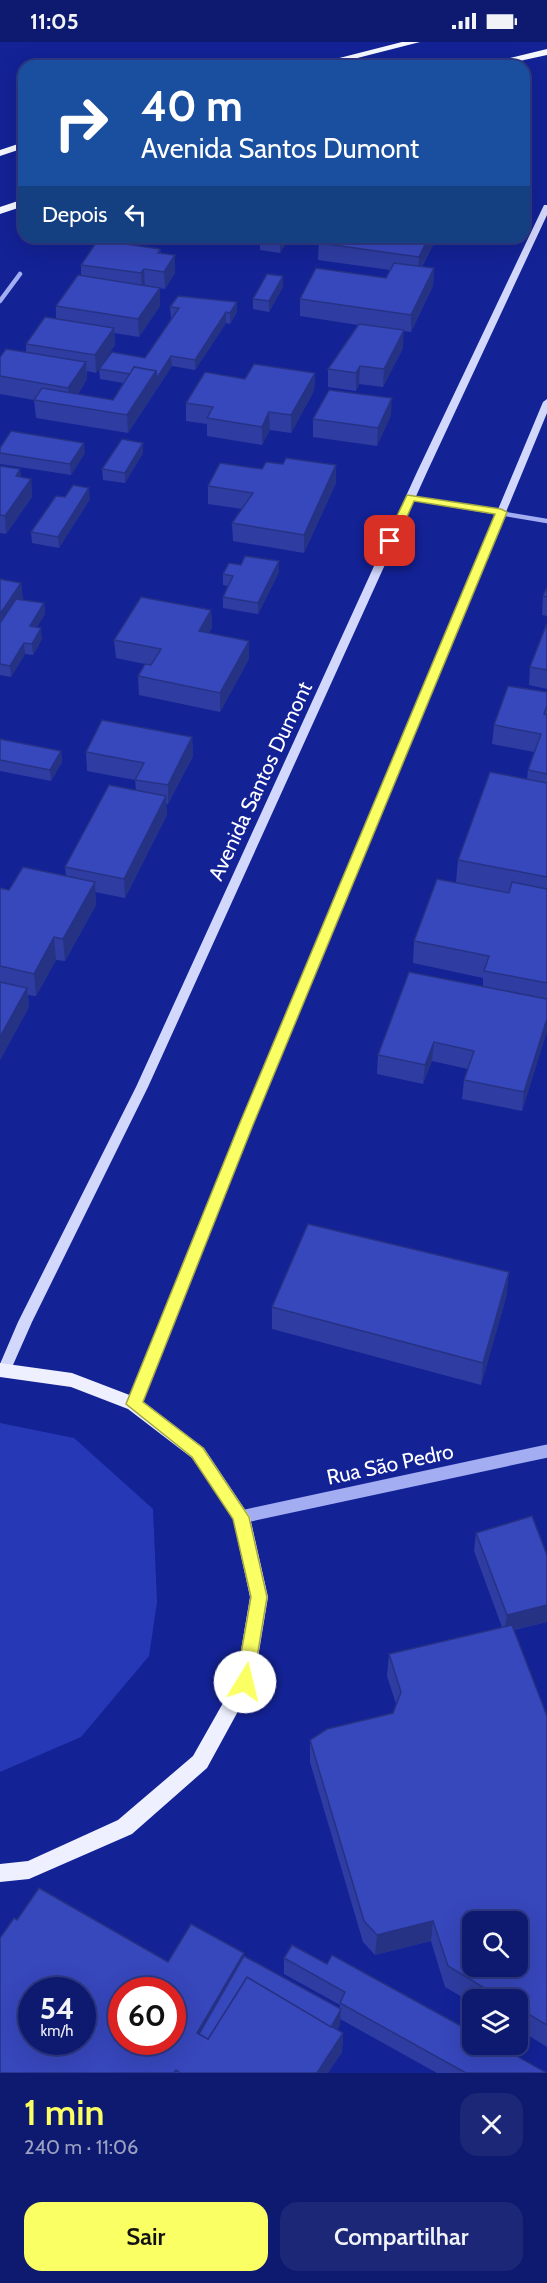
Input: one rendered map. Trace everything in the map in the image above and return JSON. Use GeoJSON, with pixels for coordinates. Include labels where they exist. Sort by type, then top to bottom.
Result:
{"type":"FeatureCollection","features":[{"type":"Feature","properties":{"kind":"highway"},"geometry":{"type":"LineString","coordinates":[[339,60],[415,42]]}},
{"type":"Feature","properties":{"kind":"highway"},"geometry":{"type":"LineString","coordinates":[[510,60],[547,52]]}},
{"type":"Feature","properties":{"kind":"highway"},"geometry":{"type":"LineString","coordinates":[[0,153],[18,147]]}},
{"type":"Feature","properties":{"kind":"highway"},"geometry":{"type":"LineString","coordinates":[[0,211],[18,204]]}},
{"type":"Feature","properties":{"kind":"main road","name":"Avenida Santos Dumont"},"geometry":{"type":"LineString","coordinates":[[2,1370],[142,1087],[410,498],[547,207]]}},
{"type":"Feature","properties":{"kind":"main road"},"geometry":{"type":"LineString","coordinates":[[134,1404],[250,1114],[547,402]]}},
{"type":"Feature","properties":{"kind":"main road"},"geometry":{"type":"LineString","coordinates":[[0,1873],[29,1870],[125,1827],[200,1762],[245,1682],[259,1597],[241,1517],[198,1453],[134,1404],[72,1380],[2,1370]]}},
{"type":"Feature","properties":{"kind":"street"},"geometry":{"type":"LineString","coordinates":[[0,300],[20,274]]}},
{"type":"Feature","properties":{"kind":"street"},"geometry":{"type":"LineString","coordinates":[[410,498],[547,521]]}},
{"type":"Feature","properties":{"kind":"street","name":"Rua São Pedro"},"geometry":{"type":"LineString","coordinates":[[241,1517],[547,1451]]}},
{"type":"Feature","properties":{"kind":"shaded area"},"geometry":{"type":"Polygon","coordinates":[[[0,1423],[74,1438],[153,1509],[157,1602],[149,1656],[81,1737],[0,1772],[0,1423]]]}},
{"type":"Feature","properties":{"kind":"building"},"geometry":{"type":"Polygon","coordinates":[[[96,243],[119,243],[160,249],[158,253],[175,255],[164,272],[144,269],[141,273],[81,265],[96,243]]]}},
{"type":"Feature","properties":{"kind":"building"},"geometry":{"type":"Polygon","coordinates":[[[319,243],[426,243],[419,257],[319,243]]]}},
{"type":"Feature","properties":{"kind":"building"},"geometry":{"type":"Polygon","coordinates":[[[394,263],[434,268],[411,315],[300,299],[316,268],[386,278],[394,263]]]}},
{"type":"Feature","properties":{"kind":"building"},"geometry":{"type":"Polygon","coordinates":[[[267,274],[283,276],[269,301],[253,299],[267,274]]]}},
{"type":"Feature","properties":{"kind":"building"},"geometry":{"type":"Polygon","coordinates":[[[78,275],[160,288],[138,319],[56,306],[78,275]]]}},
{"type":"Feature","properties":{"kind":"building"},"geometry":{"type":"Polygon","coordinates":[[[178,296],[237,302],[230,313],[226,312],[195,360],[171,356],[157,378],[156,371],[134,367],[130,374],[99,369],[112,352],[145,358],[179,308],[170,307],[178,296]]]}},
{"type":"Feature","properties":{"kind":"building"},"geometry":{"type":"Polygon","coordinates":[[[45,317],[114,328],[95,355],[26,344],[45,317]]]}},
{"type":"Feature","properties":{"kind":"building"},"geometry":{"type":"Polygon","coordinates":[[[359,324],[404,330],[384,369],[360,366],[356,373],[328,369],[359,324]]]}},
{"type":"Feature","properties":{"kind":"building"},"geometry":{"type":"Polygon","coordinates":[[[6,349],[86,362],[68,388],[0,376],[0,357],[6,349]]]}},
{"type":"Feature","properties":{"kind":"building"},"geometry":{"type":"Polygon","coordinates":[[[254,364],[315,373],[291,415],[269,412],[262,427],[207,418],[213,407],[186,403],[205,372],[245,379],[254,364]]]}},
{"type":"Feature","properties":{"kind":"building"},"geometry":{"type":"Polygon","coordinates":[[[134,367],[156,371],[127,415],[34,400],[42,388],[113,400],[134,367]]]}},
{"type":"Feature","properties":{"kind":"building"},"geometry":{"type":"Polygon","coordinates":[[[329,390],[392,398],[378,428],[313,419],[329,390]]]}},
{"type":"Feature","properties":{"kind":"building"},"geometry":{"type":"Polygon","coordinates":[[[11,431],[84,443],[70,464],[0,453],[0,448],[11,431]]]}},
{"type":"Feature","properties":{"kind":"building"},"geometry":{"type":"Polygon","coordinates":[[[122,439],[143,443],[125,473],[102,469],[122,439]]]}},
{"type":"Feature","properties":{"kind":"building"},"geometry":{"type":"Polygon","coordinates":[[[286,458],[336,465],[304,535],[232,523],[253,493],[208,486],[220,463],[262,469],[266,462],[283,464],[286,458]]]}},
{"type":"Feature","properties":{"kind":"building"},"geometry":{"type":"Polygon","coordinates":[[[0,466],[20,469],[16,476],[31,479],[5,516],[0,515],[0,466]]]}},
{"type":"Feature","properties":{"kind":"building"},"geometry":{"type":"Polygon","coordinates":[[[73,485],[89,488],[58,537],[31,532],[56,496],[65,497],[73,485]]]}},
{"type":"Feature","properties":{"kind":"building"},"geometry":{"type":"Polygon","coordinates":[[[245,556],[279,561],[258,603],[223,597],[233,576],[223,574],[229,563],[241,565],[245,556]]]}},
{"type":"Feature","properties":{"kind":"building"},"geometry":{"type":"Polygon","coordinates":[[[0,579],[21,583],[0,614],[0,579]]]}},
{"type":"Feature","properties":{"kind":"building"},"geometry":{"type":"Polygon","coordinates":[[[141,597],[211,610],[199,631],[249,641],[220,693],[138,676],[145,664],[151,665],[161,649],[114,640],[141,597]]]}},
{"type":"Feature","properties":{"kind":"building"},"geometry":{"type":"Polygon","coordinates":[[[16,599],[44,603],[30,626],[41,628],[32,644],[24,643],[10,666],[0,664],[0,623],[16,599]]]}},
{"type":"Feature","properties":{"kind":"building"},"geometry":{"type":"Polygon","coordinates":[[[547,623],[547,670],[530,667],[547,623]]]}},
{"type":"Feature","properties":{"kind":"building"},"geometry":{"type":"Polygon","coordinates":[[[508,686],[547,692],[547,706],[544,714],[547,715],[547,774],[528,770],[541,734],[494,725],[508,686]]]}},
{"type":"Feature","properties":{"kind":"building"},"geometry":{"type":"Polygon","coordinates":[[[102,720],[192,737],[168,785],[135,780],[144,763],[86,752],[102,720]]]}},
{"type":"Feature","properties":{"kind":"building"},"geometry":{"type":"Polygon","coordinates":[[[0,739],[61,751],[50,770],[0,760],[0,739]]]}},
{"type":"Feature","properties":{"kind":"building"},"geometry":{"type":"Polygon","coordinates":[[[490,772],[547,783],[547,877],[458,860],[490,772]]]}},
{"type":"Feature","properties":{"kind":"building"},"geometry":{"type":"Polygon","coordinates":[[[109,785],[166,796],[124,879],[65,867],[109,785]]]}},
{"type":"Feature","properties":{"kind":"building"},"geometry":{"type":"Polygon","coordinates":[[[23,867],[95,882],[63,939],[54,937],[34,974],[0,966],[0,888],[9,890],[23,867]]]}},
{"type":"Feature","properties":{"kind":"building"},"geometry":{"type":"Polygon","coordinates":[[[437,879],[509,893],[512,882],[547,889],[547,983],[484,971],[489,956],[414,941],[437,879]]]}},
{"type":"Feature","properties":{"kind":"building"},"geometry":{"type":"Polygon","coordinates":[[[409,972],[547,999],[547,1019],[524,1092],[464,1080],[474,1051],[434,1042],[425,1065],[378,1055],[409,972]]]}},
{"type":"Feature","properties":{"kind":"building"},"geometry":{"type":"Polygon","coordinates":[[[0,982],[27,988],[0,1037],[0,982]]]}},
{"type":"Feature","properties":{"kind":"building"},"geometry":{"type":"Polygon","coordinates":[[[308,1224],[509,1272],[483,1363],[272,1307],[308,1224]]]}},
{"type":"Feature","properties":{"kind":"building"},"geometry":{"type":"Polygon","coordinates":[[[532,1516],[547,1555],[547,1605],[507,1615],[476,1533],[532,1516]]]}},
{"type":"Feature","properties":{"kind":"building"},"geometry":{"type":"Polygon","coordinates":[[[512,1625],[547,1716],[547,2025],[528,2014],[528,1989],[486,1989],[466,1977],[528,1977],[528,1911],[462,1911],[462,1974],[448,1966],[433,1921],[377,1935],[364,1921],[310,1740],[327,1729],[393,1713],[401,1692],[389,1654],[512,1625]]]}},
{"type":"Feature","properties":{"kind":"building"},"geometry":{"type":"Polygon","coordinates":[[[39,1888],[168,1962],[191,1924],[244,1953],[197,2033],[208,2039],[247,1977],[343,2033],[317,2073],[180,2073],[176,2070],[174,2073],[0,2073],[0,1938],[14,1918],[17,1920],[39,1888]]]}},
{"type":"Feature","properties":{"kind":"building"},"geometry":{"type":"Polygon","coordinates":[[[292,1945],[327,1964],[332,1955],[462,2026],[462,2055],[515,2055],[547,2073],[466,2073],[340,2003],[345,1992],[284,1958],[292,1945]]]}},
{"type":"Feature","properties":{"kind":"building"},"geometry":{"type":"Polygon","coordinates":[[[244,1956],[341,2009],[331,2027],[247,1977],[208,2039],[199,2034],[244,1956]]]}},
{"type":"Feature","properties":{"kind":"route"},"geometry":{"type":"LineString","coordinates":[[245,1682],[259,1597],[241,1517],[198,1453],[134,1404],[246,1125],[501,512],[410,498],[390,541]]}}]}
